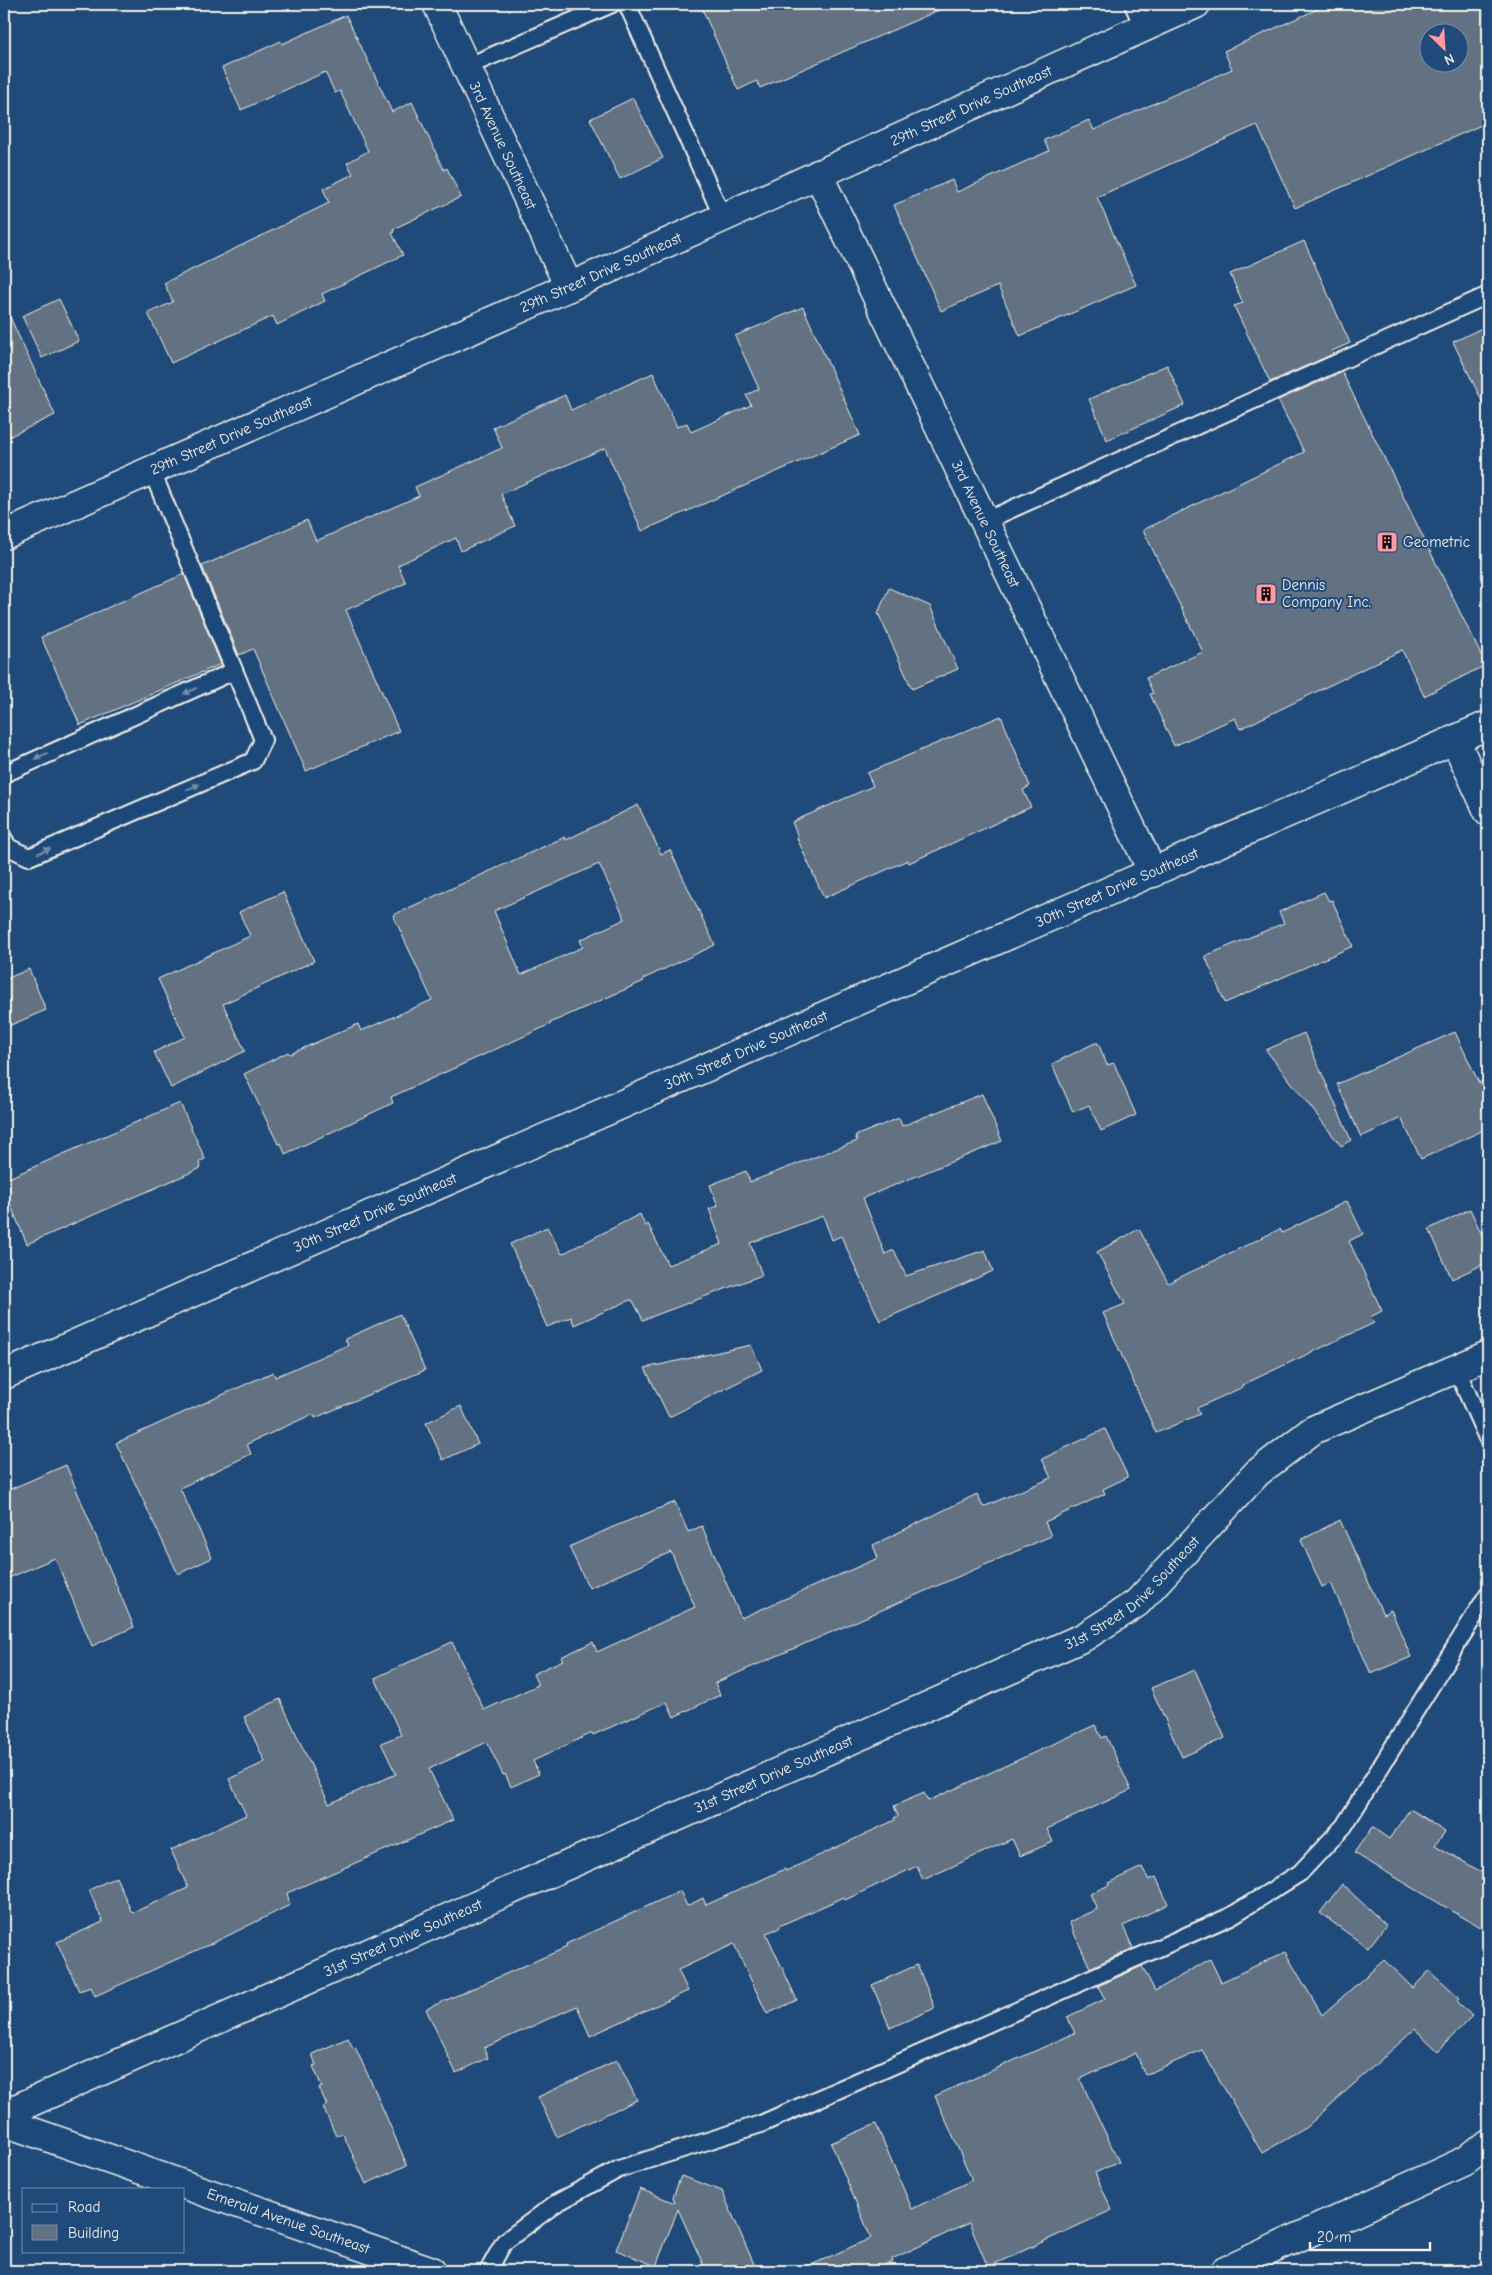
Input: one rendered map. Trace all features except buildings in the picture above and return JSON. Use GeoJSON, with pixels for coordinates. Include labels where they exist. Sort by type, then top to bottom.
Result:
{"type":"FeatureCollection","features":[{"type":"Feature","properties":{"kind":"street","name":"3rd Avenue Southeast"},"geometry":{"type":"LineString","coordinates":[[437,4],[569,287]]}},
{"type":"Feature","properties":{"kind":"street","name":"29th Street Drive Southeast"},"geometry":{"type":"LineString","coordinates":[[4,535],[723,218],[818,174],[1138,15],[1196,4]]}},
{"type":"Feature","properties":{"kind":"street","name":"3rd Avenue Southeast"},"geometry":{"type":"LineString","coordinates":[[818,174],[1153,873]]}},
{"type":"Feature","properties":{"kind":"street","name":"30th Street Drive Southeast"},"geometry":{"type":"LineString","coordinates":[[4,1375],[1488,725]]}},
{"type":"Feature","properties":{"kind":"street"},"geometry":{"type":"LineString","coordinates":[[1455,740],[1488,811]]}},
{"type":"Feature","properties":{"kind":"street","name":"31st Street Drive Southeast"},"geometry":{"type":"LineString","coordinates":[[4,2114],[1084,1637],[1137,1603],[1257,1473],[1312,1430],[1488,1355]]}},
{"type":"Feature","properties":{"kind":"street","name":"Emerald Avenue Southeast"},"geometry":{"type":"LineString","coordinates":[[4,2122],[432,2271]]}},
{"type":"Feature","properties":{"kind":"street"},"geometry":{"type":"LineString","coordinates":[[1225,2271],[1467,2160],[1488,2143]]}},
{"type":"Feature","properties":{"kind":"lane"},"geometry":{"type":"LineString","coordinates":[[466,67],[612,4]]}},
{"type":"Feature","properties":{"kind":"lane"},"geometry":{"type":"LineString","coordinates":[[627,4],[723,218]]}},
{"type":"Feature","properties":{"kind":"lane"},"geometry":{"type":"LineString","coordinates":[[985,521],[1488,295]]}},
{"type":"Feature","properties":{"kind":"lane"},"geometry":{"type":"LineString","coordinates":[[4,839],[8,847],[29,857],[253,761],[263,740],[151,469]]}},
{"type":"Feature","properties":{"kind":"lane"},"geometry":{"type":"LineString","coordinates":[[4,774],[234,671]]}},
{"type":"Feature","properties":{"kind":"lane"},"geometry":{"type":"LineString","coordinates":[[1456,1368],[1488,1440]]}},
{"type":"Feature","properties":{"kind":"lane"},"geometry":{"type":"LineString","coordinates":[[488,2271],[504,2242],[555,2204],[618,2169],[761,2124],[1231,1916],[1300,1873],[1344,1826],[1488,1594]]}},
{"type":"Feature","properties":{"kind":"place","name":"Geometric"},"geometry":{"type":"Point","coordinates":[1387,542]}},
{"type":"Feature","properties":{"kind":"place","name":"Dennis Company Inc."},"geometry":{"type":"Point","coordinates":[1266,594]}}]}
